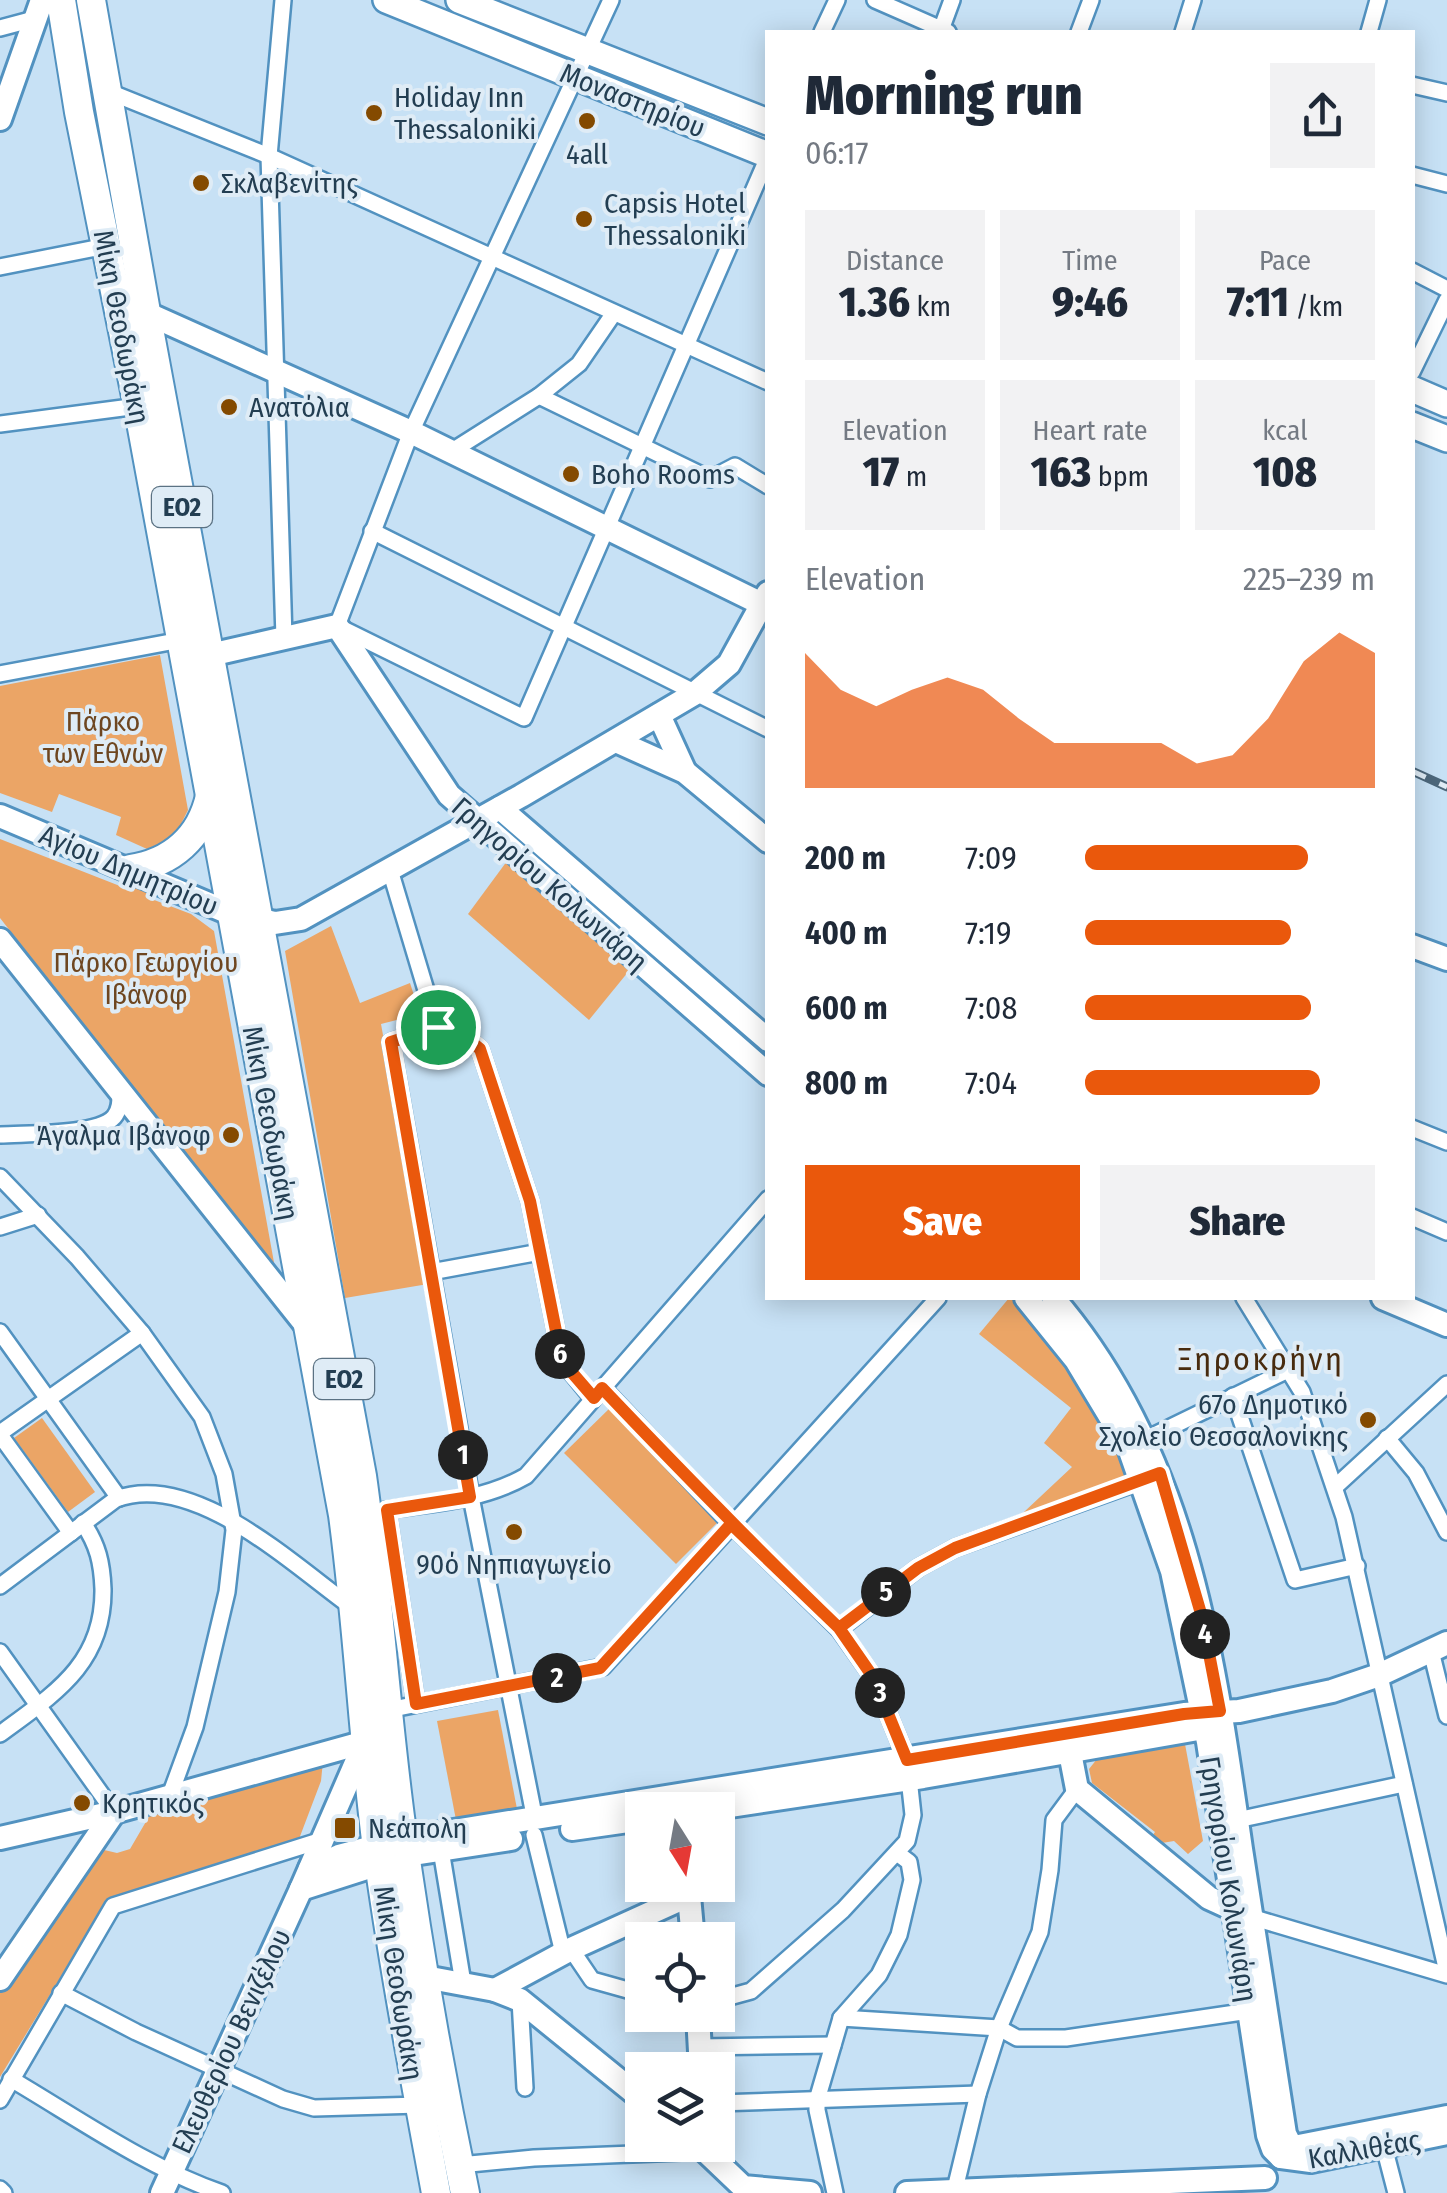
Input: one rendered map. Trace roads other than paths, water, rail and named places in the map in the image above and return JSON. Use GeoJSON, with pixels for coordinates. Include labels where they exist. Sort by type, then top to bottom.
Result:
{"type":"FeatureCollection","features":[{"type":"Feature","properties":{"kind":"highway","name":"Μίκη Θεοδωράκη"},"geometry":{"type":"LineString","coordinates":[[61,0],[210,795],[245,918],[377,1511],[392,1852],[420,2105],[436,2193]]}},
{"type":"Feature","properties":{"kind":"highway","name":"Μίκη Θεοδωράκη"},"geometry":{"type":"LineString","coordinates":[[92,0],[210,655],[245,918],[309,1329],[343,1516],[356,1610],[365,1742],[425,1978],[462,2179]]}},
{"type":"Feature","properties":{"kind":"highway"},"geometry":{"type":"LineString","coordinates":[[130,870],[166,857],[186,843],[202,824],[210,795]]}},
{"type":"Feature","properties":{"kind":"main road","name":"Μοναστηρίου"},"geometry":{"type":"LineString","coordinates":[[386,0],[765,155]]}},
{"type":"Feature","properties":{"kind":"main road","name":"Μοναστηρίου"},"geometry":{"type":"LineString","coordinates":[[460,0],[765,121]]}},
{"type":"Feature","properties":{"kind":"main road"},"geometry":{"type":"LineString","coordinates":[[0,119],[38,10]]}},
{"type":"Feature","properties":{"kind":"main road"},"geometry":{"type":"LineString","coordinates":[[146,313],[452,451],[765,601]]}},
{"type":"Feature","properties":{"kind":"main road"},"geometry":{"type":"LineString","coordinates":[[1415,391],[1447,404]]}},
{"type":"Feature","properties":{"kind":"main road"},"geometry":{"type":"LineString","coordinates":[[1415,426],[1447,439]]}},
{"type":"Feature","properties":{"kind":"main road"},"geometry":{"type":"LineString","coordinates":[[245,918],[288,922],[313,914],[694,694],[729,664],[765,603]]}},
{"type":"Feature","properties":{"kind":"main road"},"geometry":{"type":"LineString","coordinates":[[210,655],[337,626]]}},
{"type":"Feature","properties":{"kind":"main road","name":"Γρηγορίου Κολωνιάρη"},"geometry":{"type":"LineString","coordinates":[[337,626],[448,795],[765,1071]]}},
{"type":"Feature","properties":{"kind":"main road"},"geometry":{"type":"LineString","coordinates":[[659,715],[685,772]]}},
{"type":"Feature","properties":{"kind":"main road"},"geometry":{"type":"LineString","coordinates":[[616,741],[685,772],[765,839]]}},
{"type":"Feature","properties":{"kind":"main road","name":"Γρηγορίου Κολωνιάρη"},"geometry":{"type":"LineString","coordinates":[[500,808],[765,1037]]}},
{"type":"Feature","properties":{"kind":"main road","name":"Αγίου Δημητρίου"},"geometry":{"type":"LineString","coordinates":[[0,816],[245,918]]}},
{"type":"Feature","properties":{"kind":"main road"},"geometry":{"type":"LineString","coordinates":[[0,940],[342,1366]]}},
{"type":"Feature","properties":{"kind":"main road"},"geometry":{"type":"LineString","coordinates":[[1415,947],[1447,959]]}},
{"type":"Feature","properties":{"kind":"main road","name":"Γρηγορίου Κολωνιάρη"},"geometry":{"type":"LineString","coordinates":[[1028,1300],[1137,1443]]}},
{"type":"Feature","properties":{"kind":"main road","name":"Γρηγορίου Κολωνιάρη"},"geometry":{"type":"LineString","coordinates":[[1055,1300],[1113,1378],[1151,1477],[1172,1572],[1216,1717],[1237,1820],[1242,1914],[1249,2011],[1268,2134],[1273,2150],[1286,2150],[1242,1914],[1216,1717]]}},
{"type":"Feature","properties":{"kind":"main road"},"geometry":{"type":"LineString","coordinates":[[1388,1300],[1447,1325]]}},
{"type":"Feature","properties":{"kind":"main road"},"geometry":{"type":"LineString","coordinates":[[392,1852],[1216,1717],[1332,1691],[1439,1647]]}},
{"type":"Feature","properties":{"kind":"main road"},"geometry":{"type":"LineString","coordinates":[[0,1838],[168,1798],[365,1742]]}},
{"type":"Feature","properties":{"kind":"main road","name":"Ελευθερίου Βενιζέλου"},"geometry":{"type":"LineString","coordinates":[[162,2193],[365,1742]]}},
{"type":"Feature","properties":{"kind":"main road"},"geometry":{"type":"LineString","coordinates":[[1069,1743],[1077,1789],[1198,1889],[1242,1914]]}},
{"type":"Feature","properties":{"kind":"main road"},"geometry":{"type":"LineString","coordinates":[[735,1804],[882,1774]]}},
{"type":"Feature","properties":{"kind":"main road"},"geometry":{"type":"LineString","coordinates":[[0,1978],[114,1812]]}},
{"type":"Feature","properties":{"kind":"main road"},"geometry":{"type":"LineString","coordinates":[[306,1879],[340,1856],[440,1850],[535,1827],[625,1820]]}},
{"type":"Feature","properties":{"kind":"main road"},"geometry":{"type":"LineString","coordinates":[[495,1990],[665,1902]]}},
{"type":"Feature","properties":{"kind":"main road"},"geometry":{"type":"LineString","coordinates":[[425,1978],[495,1990],[520,2000],[625,2085]]}},
{"type":"Feature","properties":{"kind":"main road","name":"Καλλιθέας"},"geometry":{"type":"LineString","coordinates":[[1286,2150],[1306,2161],[1447,2118]]}},
{"type":"Feature","properties":{"kind":"main road","name":"Καλλιθέας"},"geometry":{"type":"LineString","coordinates":[[1383,2140],[1447,2133]]}},
{"type":"Feature","properties":{"kind":"main road"},"geometry":{"type":"LineString","coordinates":[[907,2193],[1264,2186],[1286,2150]]}},
{"type":"Feature","properties":{"kind":"main road"},"geometry":{"type":"LineString","coordinates":[[718,2162],[743,2190],[810,2193]]}},
{"type":"Feature","properties":{"kind":"street"},"geometry":{"type":"LineString","coordinates":[[282,0],[269,156],[284,638]]}},
{"type":"Feature","properties":{"kind":"street"},"geometry":{"type":"LineString","coordinates":[[611,0],[411,432],[337,626],[524,718],[765,163]]}},
{"type":"Feature","properties":{"kind":"street"},"geometry":{"type":"LineString","coordinates":[[823,30],[837,0]]}},
{"type":"Feature","properties":{"kind":"street"},"geometry":{"type":"LineString","coordinates":[[875,0],[942,30]]}},
{"type":"Feature","properties":{"kind":"street"},"geometry":{"type":"LineString","coordinates":[[944,30],[952,0]]}},
{"type":"Feature","properties":{"kind":"street"},"geometry":{"type":"LineString","coordinates":[[1081,30],[1091,0]]}},
{"type":"Feature","properties":{"kind":"street"},"geometry":{"type":"LineString","coordinates":[[1184,30],[1193,0]]}},
{"type":"Feature","properties":{"kind":"street"},"geometry":{"type":"LineString","coordinates":[[1370,30],[1378,0]]}},
{"type":"Feature","properties":{"kind":"street"},"geometry":{"type":"LineString","coordinates":[[0,28],[38,10]]}},
{"type":"Feature","properties":{"kind":"street"},"geometry":{"type":"LineString","coordinates":[[1415,86],[1447,93]]}},
{"type":"Feature","properties":{"kind":"street"},"geometry":{"type":"LineString","coordinates":[[106,91],[269,156],[765,381]]}},
{"type":"Feature","properties":{"kind":"street"},"geometry":{"type":"LineString","coordinates":[[1415,177],[1447,184]]}},
{"type":"Feature","properties":{"kind":"street"},"geometry":{"type":"LineString","coordinates":[[0,268],[106,246]]}},
{"type":"Feature","properties":{"kind":"street"},"geometry":{"type":"LineString","coordinates":[[1415,273],[1447,289]]}},
{"type":"Feature","properties":{"kind":"street"},"geometry":{"type":"LineString","coordinates":[[1415,366],[1447,300]]}},
{"type":"Feature","properties":{"kind":"street"},"geometry":{"type":"LineString","coordinates":[[452,451],[539,396],[579,364],[614,313]]}},
{"type":"Feature","properties":{"kind":"street"},"geometry":{"type":"LineString","coordinates":[[539,396],[710,479],[735,466],[765,484]]}},
{"type":"Feature","properties":{"kind":"street"},"geometry":{"type":"LineString","coordinates":[[0,424],[138,406]]}},
{"type":"Feature","properties":{"kind":"street"},"geometry":{"type":"LineString","coordinates":[[372,531],[765,728]]}},
{"type":"Feature","properties":{"kind":"street"},"geometry":{"type":"LineString","coordinates":[[0,674],[181,640]]}},
{"type":"Feature","properties":{"kind":"street"},"geometry":{"type":"LineString","coordinates":[[390,870],[438,1027]]}},
{"type":"Feature","properties":{"kind":"street"},"geometry":{"type":"LineString","coordinates":[[625,1989],[592,1980],[567,1951],[535,1827],[470,1497],[391,1042],[438,1027],[458,1031],[480,1049],[530,1201],[562,1361],[839,1628],[873,1677],[915,1769],[913,1822],[898,1853],[842,1910],[751,1991],[735,1995]]}},
{"type":"Feature","properties":{"kind":"street"},"geometry":{"type":"LineString","coordinates":[[0,1135],[98,1126],[114,1117],[120,1106],[120,1093]]}},
{"type":"Feature","properties":{"kind":"street"},"geometry":{"type":"LineString","coordinates":[[1415,1129],[1447,1142]]}},
{"type":"Feature","properties":{"kind":"street"},"geometry":{"type":"LineString","coordinates":[[0,1177],[142,1334],[209,1430],[224,1474],[234,1522],[226,1592],[195,1727],[168,1798]]}},
{"type":"Feature","properties":{"kind":"street"},"geometry":{"type":"LineString","coordinates":[[416,1704],[377,1511],[470,1497],[506,1488],[526,1476],[765,1202]]}},
{"type":"Feature","properties":{"kind":"street"},"geometry":{"type":"LineString","coordinates":[[0,1227],[38,1216]]}},
{"type":"Feature","properties":{"kind":"street"},"geometry":{"type":"LineString","coordinates":[[1415,1218],[1447,1232]]}},
{"type":"Feature","properties":{"kind":"street"},"geometry":{"type":"LineString","coordinates":[[431,1272],[540,1252]]}},
{"type":"Feature","properties":{"kind":"street"},"geometry":{"type":"LineString","coordinates":[[388,1710],[603,1666],[936,1300]]}},
{"type":"Feature","properties":{"kind":"street"},"geometry":{"type":"LineString","coordinates":[[1242,1914],[1447,1973],[1357,1566],[1335,1487],[1305,1400],[1290,1369],[1245,1300]]}},
{"type":"Feature","properties":{"kind":"street"},"geometry":{"type":"LineString","coordinates":[[0,1332],[119,1498]]}},
{"type":"Feature","properties":{"kind":"street"},"geometry":{"type":"LineString","coordinates":[[0,1734],[80,1668],[98,1632],[102,1606],[97,1547],[0,1434],[142,1334]]}},
{"type":"Feature","properties":{"kind":"street"},"geometry":{"type":"LineString","coordinates":[[1137,1443],[1290,1369]]}},
{"type":"Feature","properties":{"kind":"street"},"geometry":{"type":"LineString","coordinates":[[1335,1487],[1447,1384]]}},
{"type":"Feature","properties":{"kind":"street"},"geometry":{"type":"LineString","coordinates":[[1233,1396],[1296,1580],[1357,1566]]}},
{"type":"Feature","properties":{"kind":"street"},"geometry":{"type":"LineString","coordinates":[[1387,1438],[1416,1473],[1447,1532]]}},
{"type":"Feature","properties":{"kind":"street"},"geometry":{"type":"LineString","coordinates":[[839,1628],[918,1568],[955,1548],[1151,1477]]}},
{"type":"Feature","properties":{"kind":"street"},"geometry":{"type":"LineString","coordinates":[[0,1586],[119,1498],[137,1494],[167,1496],[210,1508],[234,1522],[356,1610]]}},
{"type":"Feature","properties":{"kind":"street"},"geometry":{"type":"LineString","coordinates":[[1439,1647],[1447,1716]]}},
{"type":"Feature","properties":{"kind":"street"},"geometry":{"type":"LineString","coordinates":[[0,1652],[114,1812]]}},
{"type":"Feature","properties":{"kind":"street"},"geometry":{"type":"LineString","coordinates":[[1237,1820],[1404,1784]]}},
{"type":"Feature","properties":{"kind":"street"},"geometry":{"type":"LineString","coordinates":[[955,2192],[978,2094],[999,2028],[1040,1932],[1054,1820],[1077,1789]]}},
{"type":"Feature","properties":{"kind":"street"},"geometry":{"type":"LineString","coordinates":[[0,2100],[112,1906],[322,1840]]}},
{"type":"Feature","properties":{"kind":"street"},"geometry":{"type":"LineString","coordinates":[[440,1850],[463,1983]]}},
{"type":"Feature","properties":{"kind":"street"},"geometry":{"type":"LineString","coordinates":[[835,2193],[816,2110],[842,2016],[879,1975],[899,1935],[912,1880],[909,1862],[898,1853]]}},
{"type":"Feature","properties":{"kind":"street"},"geometry":{"type":"LineString","coordinates":[[60,1993],[283,2099],[314,2108],[420,2105]]}},
{"type":"Feature","properties":{"kind":"street"},"geometry":{"type":"LineString","coordinates":[[520,2000],[525,2088]]}},
{"type":"Feature","properties":{"kind":"street"},"geometry":{"type":"LineString","coordinates":[[842,2016],[999,2028],[1016,2038],[1066,2038],[1249,2011]]}},
{"type":"Feature","properties":{"kind":"street"},"geometry":{"type":"LineString","coordinates":[[735,2055],[833,2045]]}},
{"type":"Feature","properties":{"kind":"street"},"geometry":{"type":"LineString","coordinates":[[11,2080],[172,2170],[222,2193]]}},
{"type":"Feature","properties":{"kind":"street"},"geometry":{"type":"LineString","coordinates":[[735,2102],[978,2094]]}},
{"type":"Feature","properties":{"kind":"street"},"geometry":{"type":"LineString","coordinates":[[1383,2140],[1396,2193]]}},
{"type":"Feature","properties":{"kind":"street"},"geometry":{"type":"LineString","coordinates":[[462,2179],[534,2158],[625,2152]]}},
{"type":"Feature","properties":{"kind":"railway"},"geometry":{"type":"LineString","coordinates":[[1415,772],[1447,787]]}},
{"type":"Feature","properties":{"kind":"place","name":"Holiday Inn Thessaloniki"},"geometry":{"type":"Point","coordinates":[374,113]}},
{"type":"Feature","properties":{"kind":"place","name":"4all"},"geometry":{"type":"Point","coordinates":[587,121]}},
{"type":"Feature","properties":{"kind":"place","name":"Σκλαβενίτης"},"geometry":{"type":"Point","coordinates":[201,183]}},
{"type":"Feature","properties":{"kind":"place","name":"Capsis Hotel Thessaloniki"},"geometry":{"type":"Point","coordinates":[584,219]}},
{"type":"Feature","properties":{"kind":"place","name":"Ανατόλια"},"geometry":{"type":"Point","coordinates":[229,407]}},
{"type":"Feature","properties":{"kind":"place","name":"Boho Rooms"},"geometry":{"type":"Point","coordinates":[571,474]}},
{"type":"Feature","properties":{"kind":"place","name":"Άγαλμα Ιβάνοφ"},"geometry":{"type":"Point","coordinates":[231,1135]}},
{"type":"Feature","properties":{"kind":"place","name":"67ο Δημοτικό Σχολείο Θεσσαλονίκης"},"geometry":{"type":"Point","coordinates":[1368,1420]}},
{"type":"Feature","properties":{"kind":"place","name":"90ό Νηπιαγωγείο"},"geometry":{"type":"Point","coordinates":[514,1532]}},
{"type":"Feature","properties":{"kind":"place","name":"Κρητικός"},"geometry":{"type":"Point","coordinates":[82,1803]}},
{"type":"Feature","properties":{"kind":"place","name":"Νεάπολη"},"geometry":{"type":"Point","coordinates":[345,1828]}},
{"type":"Feature","properties":{"kind":"district","name":"Ξηροκρήνη"},"geometry":{"type":"Point","coordinates":[1261,1359]}},
{"type":"Feature","properties":{"kind":"park label","name":"Πάρκο των Εθνών"},"geometry":{"type":"Point","coordinates":[103,737]}},
{"type":"Feature","properties":{"kind":"park label","name":"Πάρκο Γεωργίου Ιβάνοφ"},"geometry":{"type":"Point","coordinates":[146,978]}}]}
